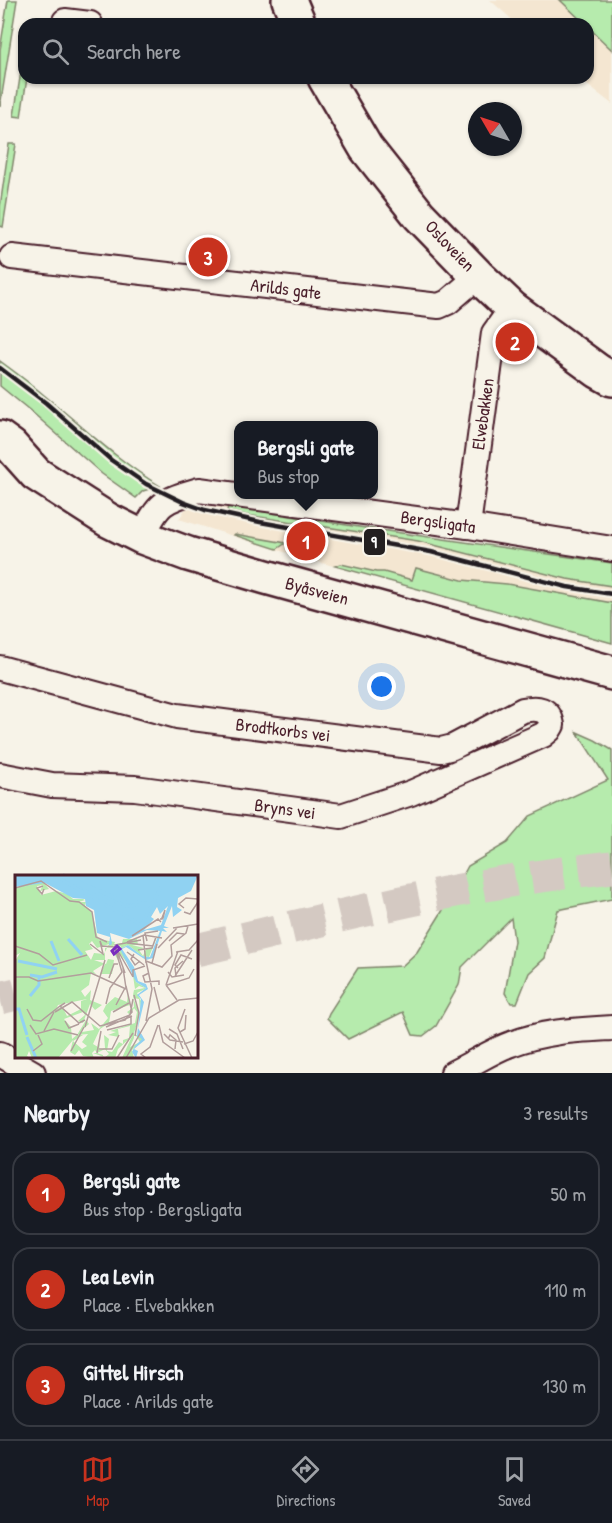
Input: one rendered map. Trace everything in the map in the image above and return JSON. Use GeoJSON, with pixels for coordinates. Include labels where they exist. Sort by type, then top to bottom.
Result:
{"type":"FeatureCollection","features":[{"type":"Feature","properties":{"kind":"main road"},"geometry":{"type":"LineString","coordinates":[[289,0],[296,18]]}},
{"type":"Feature","properties":{"kind":"main road","name":"Osloveien"},"geometry":{"type":"LineString","coordinates":[[329,84],[366,148],[419,215],[512,308],[612,379]]}},
{"type":"Feature","properties":{"kind":"main road","name":"Byåsveien"},"geometry":{"type":"LineString","coordinates":[[0,438],[11,446],[36,474],[108,520],[142,537],[188,554],[266,577],[612,673]]}},
{"type":"Feature","properties":{"kind":"main road","name":"Byåsveien"},"geometry":{"type":"LineString","coordinates":[[0,465],[36,474]]}},
{"type":"Feature","properties":{"kind":"street","name":"Arilds gate"},"geometry":{"type":"LineString","coordinates":[[12,257],[439,306],[448,302],[478,276]]}},
{"type":"Feature","properties":{"kind":"street","name":"Elvebakken"},"geometry":{"type":"LineString","coordinates":[[468,526],[494,333],[512,308]]}},
{"type":"Feature","properties":{"kind":"street","name":"Bergsligata"},"geometry":{"type":"LineString","coordinates":[[142,537],[154,513],[173,498],[199,490],[234,495]]}},
{"type":"Feature","properties":{"kind":"street","name":"Bergsligata"},"geometry":{"type":"LineString","coordinates":[[266,499],[468,526],[612,549]]}},
{"type":"Feature","properties":{"kind":"street","name":"Brodtkorbs vei"},"geometry":{"type":"LineString","coordinates":[[0,668],[177,716],[441,750],[453,747],[523,710],[534,707],[541,709],[551,719],[552,725]]}},
{"type":"Feature","properties":{"kind":"street","name":"Bryns vei"},"geometry":{"type":"LineString","coordinates":[[0,775],[52,786],[135,788],[341,816],[411,793],[543,735],[552,725]]}},
{"type":"Feature","properties":{"kind":"street"},"geometry":{"type":"LineString","coordinates":[[453,1073],[510,1044],[545,1033],[612,1028]]}},
{"type":"Feature","properties":{"kind":"street"},"geometry":{"type":"LineString","coordinates":[[0,1054],[33,1073]]}},
{"type":"Feature","properties":{"kind":"shaded area"},"geometry":{"type":"Polygon","coordinates":[[[490,0],[560,0],[579,18],[510,18],[490,0]]]}},
{"type":"Feature","properties":{"kind":"shaded area"},"geometry":{"type":"Polygon","coordinates":[[[594,33],[612,50],[612,104],[586,84],[594,84],[594,33]]]}},
{"type":"Feature","properties":{"kind":"shaded area"},"geometry":{"type":"Polygon","coordinates":[[[201,499],[228,506],[359,527],[612,563],[612,625],[407,586],[300,557],[179,519],[186,508],[201,499]]]}},
{"type":"Feature","properties":{"kind":"green space"},"geometry":{"type":"Polygon","coordinates":[[[8,0],[17,0],[0,107],[0,50],[8,0]]]}},
{"type":"Feature","properties":{"kind":"green space"},"geometry":{"type":"Polygon","coordinates":[[[560,0],[612,0],[612,50],[594,33],[594,18],[579,18],[560,0]]]}},
{"type":"Feature","properties":{"kind":"green space"},"geometry":{"type":"Polygon","coordinates":[[[19,84],[26,84],[21,117],[14,116],[19,84]]]}},
{"type":"Feature","properties":{"kind":"green space"},"geometry":{"type":"Polygon","coordinates":[[[9,144],[16,144],[3,227],[0,226],[0,207],[9,144]]]}},
{"type":"Feature","properties":{"kind":"green space"},"geometry":{"type":"Polygon","coordinates":[[[0,361],[114,454],[160,486],[143,491],[136,498],[102,474],[0,386],[0,361]]]}},
{"type":"Feature","properties":{"kind":"green space"},"geometry":{"type":"Polygon","coordinates":[[[228,506],[612,563],[612,586],[567,579],[418,541],[227,511],[228,506]]]}},
{"type":"Feature","properties":{"kind":"green space"},"geometry":{"type":"Polygon","coordinates":[[[235,534],[286,543],[277,549],[235,534]]]}},
{"type":"Feature","properties":{"kind":"green space"},"geometry":{"type":"Polygon","coordinates":[[[341,564],[412,580],[416,568],[462,580],[507,584],[612,603],[612,643],[335,566],[341,564]]]}},
{"type":"Feature","properties":{"kind":"green space"},"geometry":{"type":"Polygon","coordinates":[[[577,732],[612,750],[612,899],[558,910],[545,958],[529,973],[517,1003],[511,1003],[505,993],[514,941],[511,918],[462,967],[459,985],[436,1026],[423,1036],[413,1035],[403,1012],[348,1039],[327,1018],[358,968],[402,966],[417,952],[468,866],[507,843],[530,816],[608,780],[577,732]]]}},
{"type":"Feature","properties":{"kind":"tunnel"},"geometry":{"type":"LineString","coordinates":[[198,950],[470,888],[612,867]]}},
{"type":"Feature","properties":{"kind":"tunnel"},"geometry":{"type":"LineString","coordinates":[[0,998],[15,994]]}},
{"type":"Feature","properties":{"kind":"transit line","name":"9"},"geometry":{"type":"LineString","coordinates":[[0,368],[46,403],[111,460],[146,484],[183,502],[205,510],[260,522],[431,552],[567,587],[612,594]]}},
{"type":"Feature","properties":{"kind":"place","name":"Gittel Hirsch"},"geometry":{"type":"Point","coordinates":[208,257]}},
{"type":"Feature","properties":{"kind":"place","name":"Lea Levin"},"geometry":{"type":"Point","coordinates":[515,342]}},
{"type":"Feature","properties":{"kind":"place","name":"Bergsli gate"},"geometry":{"type":"Point","coordinates":[306,541]}}]}
